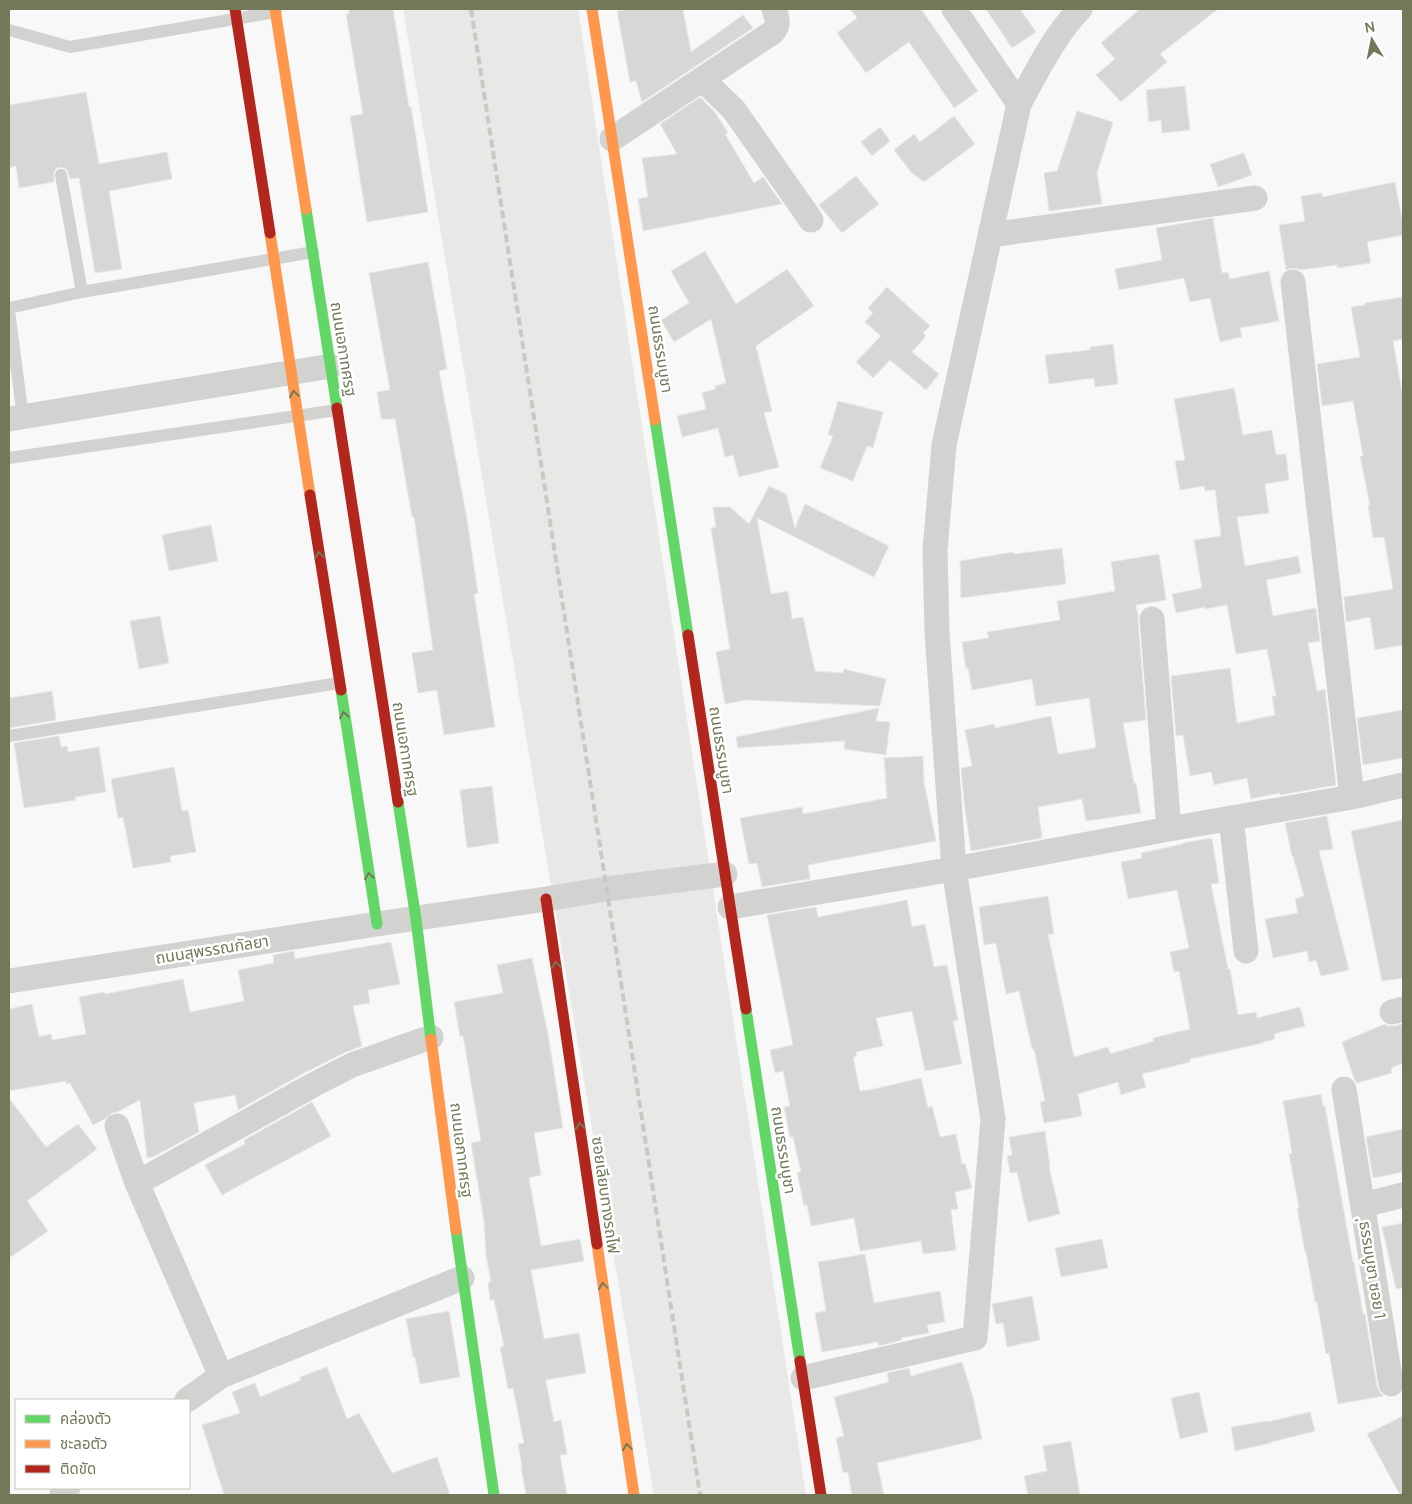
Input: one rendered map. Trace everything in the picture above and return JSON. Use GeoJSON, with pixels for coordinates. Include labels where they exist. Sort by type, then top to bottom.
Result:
{"type":"FeatureCollection","features":[{"type":"Feature","properties":{"kind":"main road","name":"ถนนธรรมบูชา"},"geometry":{"type":"LineString","coordinates":[[592,9],[821,1495]]}},
{"type":"Feature","properties":{"kind":"main road","name":"ถนนเอกาทศรฐ"},"geometry":{"type":"LineString","coordinates":[[276,11],[416,919],[462,1278],[494,1495]]}},
{"type":"Feature","properties":{"kind":"main road"},"geometry":{"type":"LineString","coordinates":[[236,14],[377,924]]}},
{"type":"Feature","properties":{"kind":"main road","name":"ซอยเลียบทางรถไฟ"},"geometry":{"type":"LineString","coordinates":[[546,899],[634,1495]]}},
{"type":"Feature","properties":{"kind":"street"},"geometry":{"type":"LineString","coordinates":[[612,139],[773,32],[778,26],[774,9]]}},
{"type":"Feature","properties":{"kind":"street"},"geometry":{"type":"LineString","coordinates":[[954,9],[1019,104]]}},
{"type":"Feature","properties":{"kind":"street"},"geometry":{"type":"LineString","coordinates":[[803,1378],[975,1338],[993,1119],[954,869],[937,633],[935,550],[944,444],[1019,104],[1060,35],[1071,18],[1080,9]]}},
{"type":"Feature","properties":{"kind":"street"},"geometry":{"type":"LineString","coordinates":[[702,79],[734,110],[811,220]]}},
{"type":"Feature","properties":{"kind":"street"},"geometry":{"type":"LineString","coordinates":[[990,235],[1255,198]]}},
{"type":"Feature","properties":{"kind":"street"},"geometry":{"type":"LineString","coordinates":[[1293,282],[1352,797]]}},
{"type":"Feature","properties":{"kind":"street"},"geometry":{"type":"LineString","coordinates":[[16,418],[330,366]]}},
{"type":"Feature","properties":{"kind":"street"},"geometry":{"type":"LineString","coordinates":[[1152,619],[1169,829]]}},
{"type":"Feature","properties":{"kind":"street"},"geometry":{"type":"LineString","coordinates":[[730,907],[954,869],[1352,797],[1403,784]]}},
{"type":"Feature","properties":{"kind":"street"},"geometry":{"type":"LineString","coordinates":[[1231,818],[1246,951]]}},
{"type":"Feature","properties":{"kind":"street","name":"ถนนสุพรรณกัลยา"},"geometry":{"type":"LineString","coordinates":[[9,981],[546,899],[606,888],[725,874]]}},
{"type":"Feature","properties":{"kind":"street"},"geometry":{"type":"LineString","coordinates":[[137,1183],[312,1085],[352,1065],[431,1038]]}},
{"type":"Feature","properties":{"kind":"street","name":"ุธรรมบูชา ซอย 1"},"geometry":{"type":"LineString","coordinates":[[1344,1089],[1362,1205],[1393,1332],[1391,1384]]}},
{"type":"Feature","properties":{"kind":"street"},"geometry":{"type":"LineString","coordinates":[[117,1126],[137,1183],[221,1376]]}},
{"type":"Feature","properties":{"kind":"street","name":"ุธรรมบูชา ซอย 1"},"geometry":{"type":"LineString","coordinates":[[1362,1205],[1403,1196]]}},
{"type":"Feature","properties":{"kind":"street"},"geometry":{"type":"LineString","coordinates":[[188,1399],[221,1376],[462,1278]]}},
{"type":"Feature","properties":{"kind":"lane"},"geometry":{"type":"LineString","coordinates":[[9,30],[70,47],[236,14],[276,11]]}},
{"type":"Feature","properties":{"kind":"lane"},"geometry":{"type":"LineString","coordinates":[[61,175],[82,292]]}},
{"type":"Feature","properties":{"kind":"lane"},"geometry":{"type":"LineString","coordinates":[[16,418],[9,309],[82,292],[313,252]]}},
{"type":"Feature","properties":{"kind":"lane"},"geometry":{"type":"LineString","coordinates":[[9,458],[337,410]]}},
{"type":"Feature","properties":{"kind":"lane"},"geometry":{"type":"LineString","coordinates":[[9,736],[339,683]]}},
{"type":"Feature","properties":{"kind":"shaded area"},"geometry":{"type":"Polygon","coordinates":[[[403,9],[578,9],[806,1495],[654,1495],[403,9]]]}},
{"type":"Feature","properties":{"kind":"building"},"geometry":{"type":"Polygon","coordinates":[[[349,9],[393,9],[428,212],[367,222],[350,116],[363,114],[346,14],[349,14],[349,9]]]}},
{"type":"Feature","properties":{"kind":"building"},"geometry":{"type":"Polygon","coordinates":[[[630,9],[683,9],[691,52],[743,15],[753,28],[642,102],[636,81],[630,82],[617,11],[630,9]]]}},
{"type":"Feature","properties":{"kind":"building"},"geometry":{"type":"Polygon","coordinates":[[[850,9],[921,9],[978,91],[954,108],[909,42],[866,73],[837,33],[857,18],[850,9]]]}},
{"type":"Feature","properties":{"kind":"building"},"geometry":{"type":"Polygon","coordinates":[[[986,9],[1020,9],[1036,32],[1012,48],[986,9]]]}},
{"type":"Feature","properties":{"kind":"building"},"geometry":{"type":"Polygon","coordinates":[[[1140,9],[1218,9],[1160,54],[1167,62],[1121,102],[1096,75],[1115,59],[1101,43],[1140,9]]]}},
{"type":"Feature","properties":{"kind":"building"},"geometry":{"type":"Polygon","coordinates":[[[1185,86],[1190,130],[1162,133],[1161,120],[1149,122],[1146,90],[1185,86]]]}},
{"type":"Feature","properties":{"kind":"building"},"geometry":{"type":"Polygon","coordinates":[[[86,92],[99,164],[167,152],[172,179],[109,191],[122,269],[95,273],[79,178],[70,179],[67,170],[60,167],[54,172],[54,182],[19,188],[16,166],[9,168],[9,105],[86,92]]]}},
{"type":"Feature","properties":{"kind":"building"},"geometry":{"type":"Polygon","coordinates":[[[700,97],[715,112],[728,133],[725,134],[754,183],[763,177],[782,204],[643,231],[638,199],[648,197],[642,158],[677,154],[660,124],[700,97]]]}},
{"type":"Feature","properties":{"kind":"building"},"geometry":{"type":"Polygon","coordinates":[[[1077,111],[1113,122],[1097,173],[1102,204],[1049,211],[1044,173],[1057,171],[1077,111]]]}},
{"type":"Feature","properties":{"kind":"building"},"geometry":{"type":"Polygon","coordinates":[[[954,116],[975,144],[924,182],[911,172],[894,150],[914,134],[920,142],[954,116]]]}},
{"type":"Feature","properties":{"kind":"building"},"geometry":{"type":"Polygon","coordinates":[[[880,127],[890,141],[872,156],[861,142],[880,127]]]}},
{"type":"Feature","properties":{"kind":"building"},"geometry":{"type":"Polygon","coordinates":[[[1244,153],[1252,175],[1218,187],[1210,164],[1244,153]]]}},
{"type":"Feature","properties":{"kind":"building"},"geometry":{"type":"Polygon","coordinates":[[[856,176],[879,204],[842,233],[819,205],[856,176]]]}},
{"type":"Feature","properties":{"kind":"building"},"geometry":{"type":"Polygon","coordinates":[[[1395,182],[1403,235],[1367,242],[1371,263],[1337,268],[1337,265],[1286,270],[1279,225],[1305,221],[1301,196],[1322,193],[1322,197],[1395,182]]]}},
{"type":"Feature","properties":{"kind":"building"},"geometry":{"type":"Polygon","coordinates":[[[1213,218],[1222,273],[1228,272],[1230,279],[1269,271],[1279,321],[1240,328],[1242,337],[1220,342],[1210,298],[1190,302],[1184,278],[1119,290],[1115,269],[1162,260],[1156,228],[1213,218]]]}},
{"type":"Feature","properties":{"kind":"building"},"geometry":{"type":"Polygon","coordinates":[[[705,251],[736,304],[787,269],[814,306],[756,346],[772,411],[764,413],[779,467],[739,477],[733,455],[725,457],[718,428],[682,437],[677,416],[706,409],[702,393],[716,389],[715,386],[726,383],[711,319],[674,342],[661,320],[689,303],[671,271],[705,251]]]}},
{"type":"Feature","properties":{"kind":"building"},"geometry":{"type":"Polygon","coordinates":[[[428,262],[447,369],[439,371],[466,513],[478,593],[474,594],[495,727],[444,735],[437,690],[418,693],[412,653],[433,650],[414,517],[412,517],[395,419],[381,419],[377,392],[390,390],[369,273],[428,262]]]}},
{"type":"Feature","properties":{"kind":"building"},"geometry":{"type":"Polygon","coordinates":[[[887,287],[930,326],[923,333],[926,336],[912,352],[939,374],[926,390],[890,360],[873,378],[856,362],[881,336],[865,322],[873,313],[868,308],[887,287]]]}},
{"type":"Feature","properties":{"kind":"building"},"geometry":{"type":"Polygon","coordinates":[[[1403,297],[1403,339],[1393,341],[1403,397],[1403,645],[1375,650],[1370,617],[1346,622],[1344,597],[1393,589],[1384,537],[1373,538],[1368,505],[1370,505],[1360,456],[1363,456],[1353,401],[1322,406],[1317,364],[1360,357],[1351,307],[1403,297]]]}},
{"type":"Feature","properties":{"kind":"building"},"geometry":{"type":"Polygon","coordinates":[[[1113,344],[1118,384],[1095,387],[1094,378],[1049,384],[1045,355],[1090,350],[1090,347],[1113,344]]]}},
{"type":"Feature","properties":{"kind":"building"},"geometry":{"type":"Polygon","coordinates":[[[1234,388],[1243,435],[1272,430],[1276,455],[1286,454],[1289,480],[1265,484],[1269,513],[1237,517],[1245,566],[1298,556],[1301,573],[1266,580],[1273,616],[1316,608],[1320,641],[1308,643],[1317,691],[1325,689],[1336,785],[1251,799],[1247,778],[1214,785],[1211,772],[1190,776],[1183,735],[1176,736],[1171,676],[1230,668],[1237,723],[1275,715],[1272,696],[1276,696],[1267,649],[1236,654],[1227,605],[1176,613],[1172,594],[1202,588],[1194,540],[1221,536],[1215,490],[1205,491],[1204,486],[1180,490],[1175,461],[1185,460],[1174,399],[1234,388]]]}},
{"type":"Feature","properties":{"kind":"building"},"geometry":{"type":"Polygon","coordinates":[[[838,401],[883,412],[873,448],[867,446],[853,481],[820,468],[833,436],[828,435],[838,401]]]}},
{"type":"Feature","properties":{"kind":"building"},"geometry":{"type":"Polygon","coordinates":[[[769,486],[786,494],[795,528],[805,504],[889,546],[874,577],[757,518],[771,594],[788,591],[792,619],[803,617],[815,671],[843,673],[844,669],[886,679],[880,706],[746,700],[725,704],[716,652],[730,649],[711,528],[716,527],[713,507],[730,507],[749,524],[769,486]]]}},
{"type":"Feature","properties":{"kind":"building"},"geometry":{"type":"Polygon","coordinates":[[[211,525],[218,561],[169,571],[162,535],[211,525]]]}},
{"type":"Feature","properties":{"kind":"building"},"geometry":{"type":"Polygon","coordinates":[[[1062,548],[1066,584],[961,598],[960,561],[1013,552],[1014,554],[1062,548]]]}},
{"type":"Feature","properties":{"kind":"building"},"geometry":{"type":"Polygon","coordinates":[[[1159,554],[1166,600],[1136,605],[1146,720],[1123,723],[1141,813],[1086,821],[1082,799],[1038,807],[1042,838],[971,851],[961,768],[972,766],[965,730],[994,724],[995,728],[1051,716],[1058,754],[1096,747],[1089,698],[1036,706],[1032,679],[972,690],[968,668],[966,669],[962,642],[989,638],[987,632],[1060,620],[1057,601],[1115,591],[1111,562],[1159,554]]]}},
{"type":"Feature","properties":{"kind":"building"},"geometry":{"type":"Polygon","coordinates":[[[160,616],[169,663],[139,669],[130,621],[160,616]]]}},
{"type":"Feature","properties":{"kind":"building"},"geometry":{"type":"Polygon","coordinates":[[[52,691],[56,720],[9,728],[9,698],[52,691]]]}},
{"type":"Feature","properties":{"kind":"building"},"geometry":{"type":"Polygon","coordinates":[[[879,708],[876,721],[890,722],[886,755],[844,749],[845,741],[738,748],[736,737],[879,708]]]}},
{"type":"Feature","properties":{"kind":"building"},"geometry":{"type":"Polygon","coordinates":[[[1403,710],[1403,758],[1363,765],[1357,718],[1403,710]]]}},
{"type":"Feature","properties":{"kind":"building"},"geometry":{"type":"Polygon","coordinates":[[[59,736],[61,747],[67,746],[68,752],[99,747],[106,792],[75,797],[76,800],[24,808],[14,743],[59,736]]]}},
{"type":"Feature","properties":{"kind":"building"},"geometry":{"type":"Polygon","coordinates":[[[923,756],[924,782],[936,841],[808,865],[810,879],[762,887],[757,863],[749,864],[740,818],[802,807],[803,814],[887,798],[884,758],[923,756]]]}},
{"type":"Feature","properties":{"kind":"building"},"geometry":{"type":"Polygon","coordinates":[[[174,767],[182,811],[188,810],[196,852],[170,856],[171,862],[133,868],[123,817],[118,818],[111,779],[174,767]]]}},
{"type":"Feature","properties":{"kind":"building"},"geometry":{"type":"Polygon","coordinates":[[[492,786],[499,843],[467,848],[460,790],[492,786]]]}},
{"type":"Feature","properties":{"kind":"building"},"geometry":{"type":"Polygon","coordinates":[[[1327,816],[1333,849],[1319,851],[1349,970],[1321,976],[1316,960],[1309,962],[1307,951],[1273,958],[1265,919],[1298,913],[1295,899],[1304,896],[1292,856],[1285,823],[1327,816]]]}},
{"type":"Feature","properties":{"kind":"building"},"geometry":{"type":"Polygon","coordinates":[[[1403,820],[1403,978],[1382,981],[1351,831],[1403,820]]]}},
{"type":"Feature","properties":{"kind":"building"},"geometry":{"type":"Polygon","coordinates":[[[1212,838],[1219,883],[1211,884],[1238,1015],[1256,1012],[1257,1018],[1300,1007],[1305,1026],[1274,1034],[1275,1039],[1263,1043],[1190,1059],[1190,1062],[1142,1074],[1146,1087],[1121,1095],[1118,1082],[1078,1094],[1082,1116],[1044,1123],[1040,1102],[1045,1101],[1019,991],[1006,994],[996,943],[984,945],[979,907],[1048,896],[1054,934],[1048,934],[1074,1057],[1108,1047],[1110,1054],[1154,1041],[1153,1038],[1190,1029],[1179,971],[1174,972],[1170,952],[1189,948],[1177,890],[1128,899],[1121,862],[1142,858],[1141,853],[1212,838]]]}},
{"type":"Feature","properties":{"kind":"building"},"geometry":{"type":"Polygon","coordinates":[[[907,900],[912,927],[925,924],[934,967],[947,965],[958,1020],[953,1021],[962,1064],[925,1071],[912,1011],[876,1018],[883,1046],[856,1052],[857,1056],[853,1057],[860,1091],[921,1078],[928,1108],[932,1106],[940,1137],[956,1134],[962,1164],[965,1163],[972,1188],[955,1192],[958,1209],[951,1210],[956,1250],[923,1254],[921,1241],[860,1251],[854,1218],[811,1226],[807,1205],[804,1206],[797,1172],[801,1172],[793,1137],[790,1137],[784,1107],[790,1106],[783,1071],[775,1073],[770,1050],[793,1045],[767,915],[816,907],[818,917],[907,900]]]}},
{"type":"Feature","properties":{"kind":"building"},"geometry":{"type":"Polygon","coordinates":[[[391,942],[400,984],[368,990],[370,1003],[353,1006],[362,1046],[306,1072],[238,1110],[235,1095],[194,1103],[199,1132],[153,1157],[147,1158],[140,1100],[112,1113],[93,1125],[70,1083],[66,1084],[66,1081],[9,1091],[9,1009],[32,1004],[39,1037],[51,1034],[52,1040],[86,1034],[79,997],[183,979],[190,1012],[244,1001],[238,970],[274,963],[273,955],[294,951],[295,959],[391,942]]]}},
{"type":"Feature","properties":{"kind":"building"},"geometry":{"type":"Polygon","coordinates":[[[532,958],[548,1034],[563,1128],[534,1133],[541,1175],[529,1178],[541,1246],[580,1239],[584,1261],[531,1270],[544,1339],[579,1333],[586,1373],[546,1380],[554,1422],[561,1420],[567,1454],[560,1455],[567,1495],[526,1495],[518,1444],[524,1443],[513,1388],[508,1389],[500,1347],[504,1346],[494,1300],[490,1300],[488,1282],[491,1282],[486,1256],[484,1221],[471,1143],[481,1141],[463,1036],[460,1037],[454,1002],[503,993],[497,965],[532,958]]]}},
{"type":"Feature","properties":{"kind":"building"},"geometry":{"type":"Polygon","coordinates":[[[1385,1024],[1395,1026],[1403,1024],[1403,1063],[1391,1068],[1392,1073],[1357,1083],[1342,1042],[1385,1024]]]}},
{"type":"Feature","properties":{"kind":"building"},"geometry":{"type":"Polygon","coordinates":[[[1321,1094],[1323,1106],[1325,1106],[1363,1314],[1365,1314],[1377,1386],[1380,1393],[1384,1396],[1338,1404],[1329,1353],[1326,1354],[1297,1208],[1299,1208],[1289,1154],[1292,1153],[1283,1101],[1321,1094]]]}},
{"type":"Feature","properties":{"kind":"building"},"geometry":{"type":"Polygon","coordinates":[[[9,1098],[46,1147],[78,1124],[97,1149],[27,1201],[48,1231],[9,1258],[9,1098]]]}},
{"type":"Feature","properties":{"kind":"building"},"geometry":{"type":"Polygon","coordinates":[[[312,1102],[331,1136],[222,1195],[205,1165],[245,1144],[244,1140],[312,1102]]]}},
{"type":"Feature","properties":{"kind":"building"},"geometry":{"type":"Polygon","coordinates":[[[1403,1129],[1403,1172],[1373,1178],[1366,1137],[1403,1129]]]}},
{"type":"Feature","properties":{"kind":"building"},"geometry":{"type":"Polygon","coordinates":[[[1045,1131],[1049,1167],[1060,1214],[1028,1222],[1017,1172],[1010,1173],[1007,1156],[1012,1155],[1009,1137],[1045,1131]]]}},
{"type":"Feature","properties":{"kind":"building"},"geometry":{"type":"Polygon","coordinates":[[[1403,1223],[1403,1288],[1396,1289],[1382,1227],[1403,1223]]]}},
{"type":"Feature","properties":{"kind":"building"},"geometry":{"type":"Polygon","coordinates":[[[1102,1239],[1108,1268],[1061,1277],[1055,1248],[1102,1239]]]}},
{"type":"Feature","properties":{"kind":"building"},"geometry":{"type":"Polygon","coordinates":[[[865,1254],[874,1303],[940,1291],[945,1322],[927,1325],[929,1333],[901,1338],[902,1340],[879,1346],[878,1342],[822,1352],[815,1313],[826,1311],[818,1262],[865,1254]]]}},
{"type":"Feature","properties":{"kind":"building"},"geometry":{"type":"Polygon","coordinates":[[[1032,1296],[1040,1340],[1007,1347],[1003,1323],[996,1324],[992,1304],[1032,1296]]]}},
{"type":"Feature","properties":{"kind":"building"},"geometry":{"type":"Polygon","coordinates":[[[449,1311],[460,1377],[420,1384],[406,1319],[449,1311]]]}},
{"type":"Feature","properties":{"kind":"building"},"geometry":{"type":"Polygon","coordinates":[[[962,1362],[973,1397],[982,1439],[877,1463],[884,1495],[852,1495],[848,1472],[843,1473],[836,1438],[844,1436],[834,1397],[889,1382],[887,1373],[909,1368],[911,1376],[962,1362]]]}},
{"type":"Feature","properties":{"kind":"building"},"geometry":{"type":"Polygon","coordinates":[[[327,1367],[347,1419],[359,1413],[392,1473],[437,1457],[450,1495],[224,1495],[202,1425],[240,1413],[232,1392],[255,1383],[260,1397],[301,1380],[300,1377],[327,1367]]]}},
{"type":"Feature","properties":{"kind":"building"},"geometry":{"type":"Polygon","coordinates":[[[1199,1392],[1208,1432],[1180,1439],[1171,1398],[1199,1392]]]}},
{"type":"Feature","properties":{"kind":"building"},"geometry":{"type":"Polygon","coordinates":[[[1310,1412],[1315,1431],[1235,1451],[1231,1427],[1267,1422],[1310,1412]]]}},
{"type":"Feature","properties":{"kind":"building"},"geometry":{"type":"Polygon","coordinates":[[[1403,1416],[1403,1495],[1400,1495],[1367,1434],[1403,1416]]]}},
{"type":"Feature","properties":{"kind":"building"},"geometry":{"type":"Polygon","coordinates":[[[1071,1441],[1080,1495],[1028,1495],[1024,1476],[1047,1471],[1043,1446],[1071,1441]]]}},
{"type":"Feature","properties":{"kind":"railway"},"geometry":{"type":"LineString","coordinates":[[471,9],[700,1495]]}},
{"type":"Feature","properties":{"kind":"traffic: fast"},"geometry":{"type":"LineString","coordinates":[[306,209],[337,408]]}},
{"type":"Feature","properties":{"kind":"traffic: fast"},"geometry":{"type":"LineString","coordinates":[[655,420],[688,635]]}},
{"type":"Feature","properties":{"kind":"traffic: fast"},"geometry":{"type":"LineString","coordinates":[[341,690],[377,924]]}},
{"type":"Feature","properties":{"kind":"traffic: fast"},"geometry":{"type":"LineString","coordinates":[[398,802],[416,919],[431,1039]]}},
{"type":"Feature","properties":{"kind":"traffic: fast"},"geometry":{"type":"LineString","coordinates":[[746,1009],[800,1361]]}},
{"type":"Feature","properties":{"kind":"traffic: fast"},"geometry":{"type":"LineString","coordinates":[[456,1230],[494,1495]]}},
{"type":"Feature","properties":{"kind":"traffic: slow"},"geometry":{"type":"LineString","coordinates":[[275,9],[306,209]]}},
{"type":"Feature","properties":{"kind":"traffic: slow"},"geometry":{"type":"LineString","coordinates":[[592,9],[655,420]]}},
{"type":"Feature","properties":{"kind":"traffic: slow"},"geometry":{"type":"LineString","coordinates":[[270,233],[310,495]]}},
{"type":"Feature","properties":{"kind":"traffic: slow"},"geometry":{"type":"LineString","coordinates":[[431,1039],[456,1230]]}},
{"type":"Feature","properties":{"kind":"traffic: slow"},"geometry":{"type":"LineString","coordinates":[[597,1244],[634,1495]]}},
{"type":"Feature","properties":{"kind":"traffic: jam"},"geometry":{"type":"LineString","coordinates":[[235,9],[270,233]]}},
{"type":"Feature","properties":{"kind":"traffic: jam"},"geometry":{"type":"LineString","coordinates":[[337,408],[398,802]]}},
{"type":"Feature","properties":{"kind":"traffic: jam"},"geometry":{"type":"LineString","coordinates":[[310,495],[341,690]]}},
{"type":"Feature","properties":{"kind":"traffic: jam"},"geometry":{"type":"LineString","coordinates":[[688,635],[746,1009]]}},
{"type":"Feature","properties":{"kind":"traffic: jam"},"geometry":{"type":"LineString","coordinates":[[546,899],[597,1244]]}},
{"type":"Feature","properties":{"kind":"traffic: jam"},"geometry":{"type":"LineString","coordinates":[[800,1361],[821,1495]]}}]}
